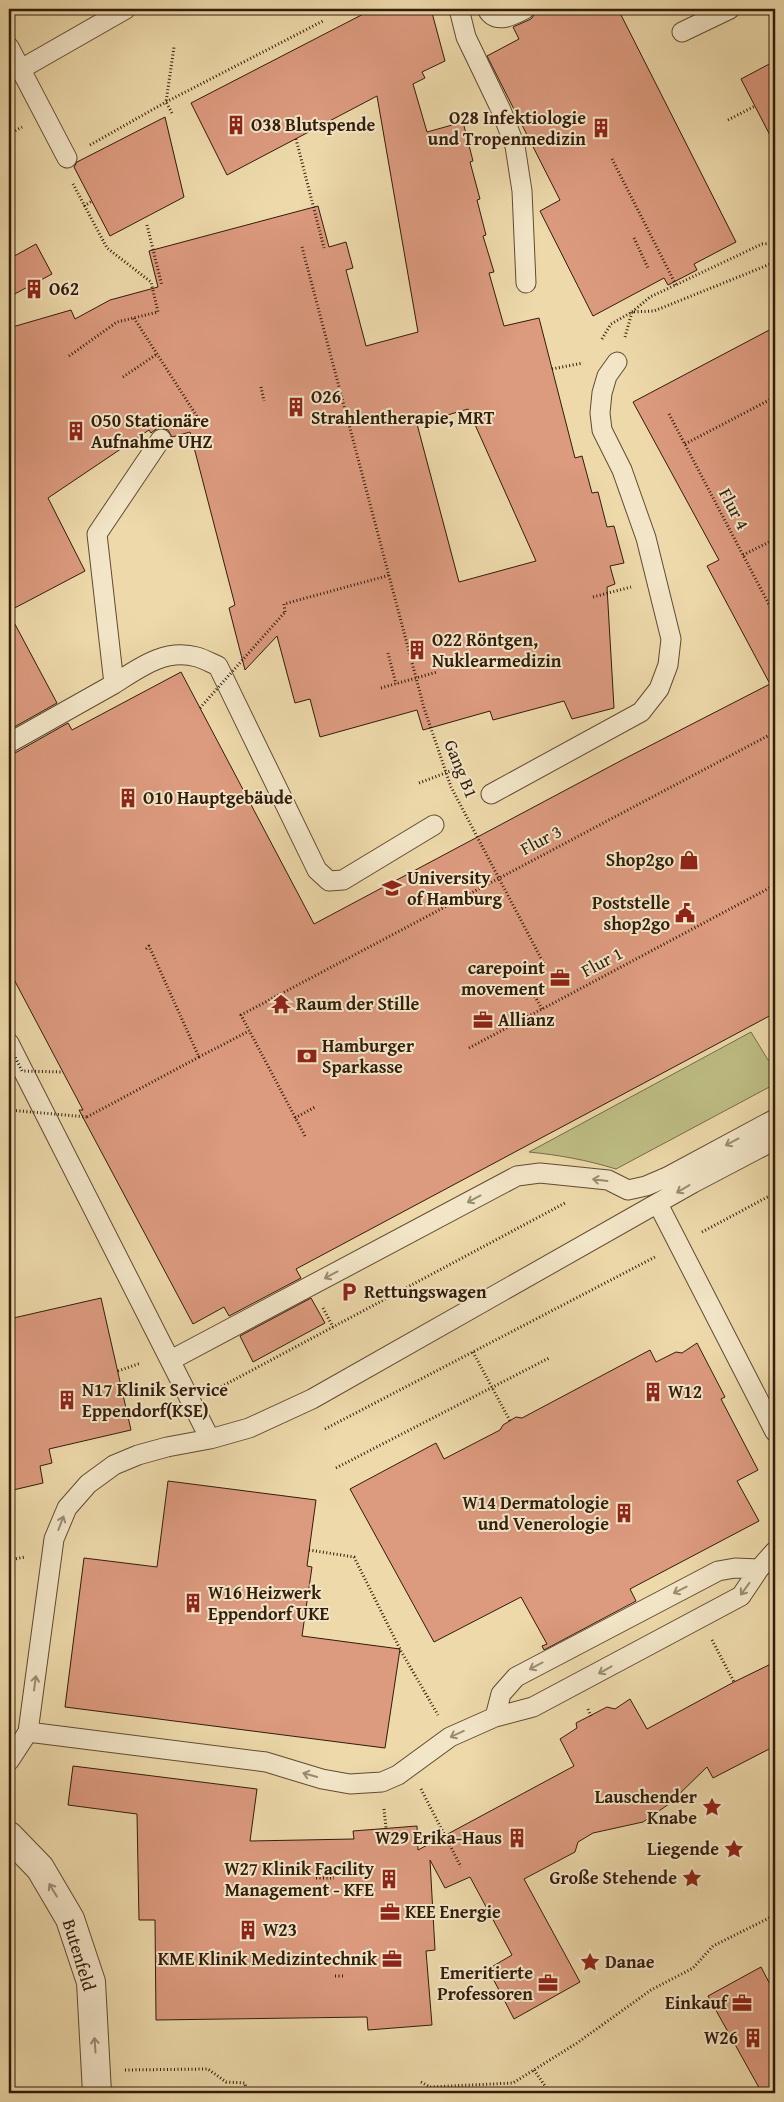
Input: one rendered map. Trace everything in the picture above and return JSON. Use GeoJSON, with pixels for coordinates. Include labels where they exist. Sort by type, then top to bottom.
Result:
{"type":"FeatureCollection","features":[{"type":"Feature","properties":{"kind":"street","name":"Butenfeld"},"geometry":{"type":"LineString","coordinates":[[9,1836],[40,1868],[70,1918],[91,1982],[97,2081]]}},
{"type":"Feature","properties":{"kind":"lane"},"geometry":{"type":"LineString","coordinates":[[21,69],[126,9]]}},
{"type":"Feature","properties":{"kind":"lane"},"geometry":{"type":"LineString","coordinates":[[459,9],[466,37],[501,110],[515,146],[522,191],[526,283]]}},
{"type":"Feature","properties":{"kind":"lane"},"geometry":{"type":"LineString","coordinates":[[488,9],[490,13],[498,17],[508,18],[525,9]]}},
{"type":"Feature","properties":{"kind":"lane"},"geometry":{"type":"LineString","coordinates":[[682,32],[730,9]]}},
{"type":"Feature","properties":{"kind":"lane"},"geometry":{"type":"LineString","coordinates":[[9,47],[67,158]]}},
{"type":"Feature","properties":{"kind":"lane"},"geometry":{"type":"LineString","coordinates":[[491,794],[641,712],[659,689],[668,665],[671,639],[646,538],[622,470],[608,446],[602,430],[600,413],[602,393],[607,376],[617,362]]}},
{"type":"Feature","properties":{"kind":"lane"},"geometry":{"type":"LineString","coordinates":[[114,684],[97,534],[161,440]]}},
{"type":"Feature","properties":{"kind":"lane"},"geometry":{"type":"LineString","coordinates":[[9,743],[146,664],[167,656],[196,656],[218,666],[317,870],[329,881],[343,880],[434,825]]}},
{"type":"Feature","properties":{"kind":"lane"},"geometry":{"type":"LineString","coordinates":[[9,1044],[210,1439]]}},
{"type":"Feature","properties":{"kind":"lane"},"geometry":{"type":"LineString","coordinates":[[171,1360],[517,1176],[540,1173],[608,1180],[628,1190],[646,1186],[667,1177],[775,1119]]}},
{"type":"Feature","properties":{"kind":"lane"},"geometry":{"type":"LineString","coordinates":[[9,1761],[28,1732],[54,1539],[67,1508],[88,1484],[114,1466],[138,1456],[167,1447],[210,1439],[249,1428],[312,1399],[775,1140]]}},
{"type":"Feature","properties":{"kind":"lane"},"geometry":{"type":"LineString","coordinates":[[658,1204],[775,1432]]}},
{"type":"Feature","properties":{"kind":"lane"},"geometry":{"type":"LineString","coordinates":[[28,1732],[266,1762],[322,1779],[350,1784],[382,1782],[409,1766],[450,1737],[495,1717],[533,1707],[741,1596],[759,1569],[775,1551]]}},
{"type":"Feature","properties":{"kind":"lane"},"geometry":{"type":"LineString","coordinates":[[495,1717],[500,1694],[516,1677],[718,1571],[735,1568],[759,1569]]}},
{"type":"Feature","properties":{"kind":"path"},"geometry":{"type":"LineString","coordinates":[[69,356],[117,322],[158,312],[151,282],[107,248],[62,160],[166,102],[323,21]]}},
{"type":"Feature","properties":{"kind":"path"},"geometry":{"type":"LineString","coordinates":[[172,113],[166,102],[174,47]]}},
{"type":"Feature","properties":{"kind":"path"},"geometry":{"type":"LineString","coordinates":[[728,120],[755,106]]}},
{"type":"Feature","properties":{"kind":"path"},"geometry":{"type":"LineString","coordinates":[[296,139],[324,248]]}},
{"type":"Feature","properties":{"kind":"path"},"geometry":{"type":"LineString","coordinates":[[612,159],[676,285]]}},
{"type":"Feature","properties":{"kind":"path"},"geometry":{"type":"LineString","coordinates":[[84,206],[92,201]]}},
{"type":"Feature","properties":{"kind":"path"},"geometry":{"type":"LineString","coordinates":[[148,225],[162,286]]}},
{"type":"Feature","properties":{"kind":"path"},"geometry":{"type":"LineString","coordinates":[[634,238],[648,268]]}},
{"type":"Feature","properties":{"kind":"path"},"geometry":{"type":"LineString","coordinates":[[650,297],[762,244],[775,243]]}},
{"type":"Feature","properties":{"kind":"path","name":"Gang B1"},"geometry":{"type":"LineString","coordinates":[[302,247],[424,708],[451,788],[544,964]]}},
{"type":"Feature","properties":{"kind":"path"},"geometry":{"type":"LineString","coordinates":[[552,369],[594,360],[617,362],[632,312],[654,311],[773,263],[775,260]]}},
{"type":"Feature","properties":{"kind":"path"},"geometry":{"type":"LineString","coordinates":[[134,318],[198,418]]}},
{"type":"Feature","properties":{"kind":"path"},"geometry":{"type":"LineString","coordinates":[[123,376],[157,354]]}},
{"type":"Feature","properties":{"kind":"path"},"geometry":{"type":"LineString","coordinates":[[260,387],[264,401]]}},
{"type":"Feature","properties":{"kind":"path"},"geometry":{"type":"LineString","coordinates":[[685,444],[775,397]]}},
{"type":"Feature","properties":{"kind":"path","name":"Flur 4"},"geometry":{"type":"LineString","coordinates":[[669,414],[775,616]]}},
{"type":"Feature","properties":{"kind":"path"},"geometry":{"type":"LineString","coordinates":[[743,555],[775,539]]}},
{"type":"Feature","properties":{"kind":"path"},"geometry":{"type":"LineString","coordinates":[[200,708],[285,612],[284,604],[390,575]]}},
{"type":"Feature","properties":{"kind":"path"},"geometry":{"type":"LineString","coordinates":[[388,653],[396,684]]}},
{"type":"Feature","properties":{"kind":"path"},"geometry":{"type":"LineString","coordinates":[[381,688],[437,672]]}},
{"type":"Feature","properties":{"kind":"path","name":"Flur 3"},"geometry":{"type":"LineString","coordinates":[[249,1031],[241,1015],[775,732]]}},
{"type":"Feature","properties":{"kind":"path"},"geometry":{"type":"LineString","coordinates":[[419,783],[453,770]]}},
{"type":"Feature","properties":{"kind":"path","name":"Flur 1"},"geometry":{"type":"LineString","coordinates":[[469,1048],[775,885]]}},
{"type":"Feature","properties":{"kind":"path"},"geometry":{"type":"LineString","coordinates":[[146,949],[149,946],[199,1057]]}},
{"type":"Feature","properties":{"kind":"path"},"geometry":{"type":"LineString","coordinates":[[533,993],[542,1010]]}},
{"type":"Feature","properties":{"kind":"path"},"geometry":{"type":"LineString","coordinates":[[9,1110],[87,1117],[249,1031],[304,1136]]}},
{"type":"Feature","properties":{"kind":"path"},"geometry":{"type":"LineString","coordinates":[[9,1044],[22,1072],[62,1072]]}},
{"type":"Feature","properties":{"kind":"path"},"geometry":{"type":"LineString","coordinates":[[295,1118],[315,1107]]}},
{"type":"Feature","properties":{"kind":"path"},"geometry":{"type":"LineString","coordinates":[[192,1402],[608,1180]]}},
{"type":"Feature","properties":{"kind":"path"},"geometry":{"type":"LineString","coordinates":[[325,1429],[775,1193]]}},
{"type":"Feature","properties":{"kind":"path"},"geometry":{"type":"LineString","coordinates":[[329,1318],[333,1327]]}},
{"type":"Feature","properties":{"kind":"path"},"geometry":{"type":"LineString","coordinates":[[473,1352],[510,1421]]}},
{"type":"Feature","properties":{"kind":"path"},"geometry":{"type":"LineString","coordinates":[[336,1468],[549,1358]]}},
{"type":"Feature","properties":{"kind":"path"},"geometry":{"type":"LineString","coordinates":[[310,1550],[354,1557],[402,1651],[450,1737]]}},
{"type":"Feature","properties":{"kind":"path"},"geometry":{"type":"LineString","coordinates":[[700,1619],[734,1682]]}},
{"type":"Feature","properties":{"kind":"path"},"geometry":{"type":"LineString","coordinates":[[409,1766],[461,1867]]}},
{"type":"Feature","properties":{"kind":"path"},"geometry":{"type":"LineString","coordinates":[[316,1878],[334,1878]]}},
{"type":"Feature","properties":{"kind":"path"},"geometry":{"type":"LineString","coordinates":[[421,2082],[430,2087],[513,2083],[577,2043],[651,1990],[693,1968],[713,1946],[775,1915]]}},
{"type":"Feature","properties":{"kind":"path"},"geometry":{"type":"LineString","coordinates":[[335,1976],[345,1976]]}},
{"type":"Feature","properties":{"kind":"path"},"geometry":{"type":"LineString","coordinates":[[97,2081],[208,2069],[226,2082],[245,2083],[247,2093]]}},
{"type":"Feature","properties":{"kind":"path"},"geometry":{"type":"LineString","coordinates":[[534,2070],[550,2093]]}},
{"type":"Feature","properties":{"kind":"green space"},"geometry":{"type":"Polygon","coordinates":[[[751,1032],[768,1060],[775,1056],[775,1084],[616,1169],[573,1158],[529,1152],[751,1032]]]}},
{"type":"Feature","properties":{"kind":"building"},"geometry":{"type":"Polygon","coordinates":[[[373,9],[431,9],[445,61],[422,72],[425,78],[413,84],[427,132],[463,122],[473,161],[470,162],[480,199],[477,200],[486,235],[483,236],[494,272],[489,273],[504,326],[539,318],[575,458],[582,456],[592,493],[598,492],[607,527],[614,526],[624,563],[610,566],[615,584],[607,587],[614,708],[572,719],[564,701],[493,720],[490,711],[423,730],[417,710],[320,737],[310,699],[295,703],[277,636],[245,670],[229,608],[235,605],[190,432],[172,437],[168,430],[162,428],[156,429],[151,433],[149,430],[48,498],[85,571],[9,611],[9,328],[71,310],[75,319],[110,300],[158,287],[149,251],[318,206],[329,247],[346,242],[353,268],[346,270],[366,346],[418,332],[377,96],[227,175],[191,103],[373,9]],[[468,409],[417,424],[459,582],[536,561],[468,409]]]}},
{"type":"Feature","properties":{"kind":"building","name":"O28 Infektiologie und Tropenmedizin"},"geometry":{"type":"Polygon","coordinates":[[[536,9],[618,9],[736,242],[694,264],[697,270],[668,285],[664,278],[593,316],[540,211],[560,200],[487,56],[519,39],[513,27],[531,19],[536,9]]]}},
{"type":"Feature","properties":{"kind":"building"},"geometry":{"type":"Polygon","coordinates":[[[775,61],[775,145],[741,79],[775,61]]]}},
{"type":"Feature","properties":{"kind":"building"},"geometry":{"type":"Polygon","coordinates":[[[165,117],[184,197],[110,236],[74,167],[77,162],[165,117]]]}},
{"type":"Feature","properties":{"kind":"building"},"geometry":{"type":"Polygon","coordinates":[[[36,244],[52,274],[9,297],[9,259],[36,244]]]}},
{"type":"Feature","properties":{"kind":"building","name":"O10 Hauptgebäude"},"geometry":{"type":"Polygon","coordinates":[[[775,327],[775,1013],[296,1269],[301,1278],[229,1316],[224,1307],[193,1324],[79,1110],[83,1110],[9,970],[9,754],[15,753],[68,723],[72,730],[181,672],[314,924],[624,759],[770,684],[707,566],[719,560],[633,402],[775,327]]]}},
{"type":"Feature","properties":{"kind":"building"},"geometry":{"type":"Polygon","coordinates":[[[9,613],[57,703],[9,730],[9,613]]]}},
{"type":"Feature","properties":{"kind":"building","name":"N17 Klinik Service Eppendorf(KSE)"},"geometry":{"type":"Polygon","coordinates":[[[101,1298],[131,1430],[49,1449],[52,1463],[40,1466],[43,1483],[9,1491],[9,1319],[101,1298]]]}},
{"type":"Feature","properties":{"kind":"building"},"geometry":{"type":"Polygon","coordinates":[[[311,1298],[325,1323],[253,1362],[240,1336],[311,1298]]]}},
{"type":"Feature","properties":{"kind":"building","name":"W14 Dermatologie und Venerologie"},"geometry":{"type":"Polygon","coordinates":[[[697,1343],[725,1397],[721,1399],[758,1470],[737,1481],[759,1521],[630,1589],[636,1601],[544,1650],[542,1646],[547,1644],[521,1597],[434,1642],[350,1489],[436,1443],[444,1459],[500,1430],[503,1425],[516,1417],[522,1418],[650,1350],[656,1362],[676,1352],[682,1353],[697,1343]]]}},
{"type":"Feature","properties":{"kind":"building","name":"W16 Heizwerk Eppendorf UKE"},"geometry":{"type":"Polygon","coordinates":[[[168,1481],[316,1500],[307,1566],[312,1567],[302,1636],[400,1649],[385,1748],[65,1707],[84,1558],[157,1567],[168,1481]]]}},
{"type":"Feature","properties":{"kind":"building"},"geometry":{"type":"Polygon","coordinates":[[[775,1662],[775,1746],[713,1778],[707,1767],[669,1804],[643,1822],[593,1833],[578,1842],[575,1852],[524,1879],[580,1982],[514,2019],[488,1969],[512,1955],[470,1877],[445,1888],[430,1860],[435,1950],[426,1951],[432,2025],[368,2030],[367,2017],[156,2020],[155,1920],[139,1920],[137,1814],[68,1805],[73,1766],[257,1789],[250,1841],[354,1839],[353,1831],[417,1826],[418,1850],[574,1766],[560,1739],[577,1728],[576,1723],[607,1707],[615,1709],[630,1699],[647,1729],[775,1662]]]}},
{"type":"Feature","properties":{"kind":"building","name":"W26"},"geometry":{"type":"Polygon","coordinates":[[[761,1967],[775,1994],[775,2093],[762,2093],[708,1996],[761,1967]]]}},
{"type":"Feature","properties":{"kind":"place","name":"O38 Blutspende"},"geometry":{"type":"Point","coordinates":[236,125]}},
{"type":"Feature","properties":{"kind":"place","name":"O28 Infektiologie und Tropenmedizin"},"geometry":{"type":"Point","coordinates":[601,128]}},
{"type":"Feature","properties":{"kind":"place","name":"O62"},"geometry":{"type":"Point","coordinates":[34,289]}},
{"type":"Feature","properties":{"kind":"place","name":"O26 Strahlentherapie, MRT"},"geometry":{"type":"Point","coordinates":[296,407]}},
{"type":"Feature","properties":{"kind":"place","name":"O50 Stationäre Aufnahme UHZ"},"geometry":{"type":"Point","coordinates":[76,431]}},
{"type":"Feature","properties":{"kind":"place","name":"O22 Röntgen, Nuklearmedizin"},"geometry":{"type":"Point","coordinates":[417,650]}},
{"type":"Feature","properties":{"kind":"place","name":"O10 Hauptgebäude"},"geometry":{"type":"Point","coordinates":[128,798]}},
{"type":"Feature","properties":{"kind":"place","name":"Shop2go"},"geometry":{"type":"Point","coordinates":[689,860]}},
{"type":"Feature","properties":{"kind":"place","name":"University of Hamburg"},"geometry":{"type":"Point","coordinates":[392,888]}},
{"type":"Feature","properties":{"kind":"place","name":"Poststelle shop2go"},"geometry":{"type":"Point","coordinates":[685,913]}},
{"type":"Feature","properties":{"kind":"place","name":"carepoint movement"},"geometry":{"type":"Point","coordinates":[560,978]}},
{"type":"Feature","properties":{"kind":"place","name":"Raum der Stille"},"geometry":{"type":"Point","coordinates":[281,1004]}},
{"type":"Feature","properties":{"kind":"place","name":"Allianz"},"geometry":{"type":"Point","coordinates":[483,1020]}},
{"type":"Feature","properties":{"kind":"place","name":"Hamburger Sparkasse"},"geometry":{"type":"Point","coordinates":[307,1056]}},
{"type":"Feature","properties":{"kind":"place","name":"Rettungswagen"},"geometry":{"type":"Point","coordinates":[349,1292]}},
{"type":"Feature","properties":{"kind":"place","name":"W12"},"geometry":{"type":"Point","coordinates":[653,1392]}},
{"type":"Feature","properties":{"kind":"place","name":"N17 Klinik Service Eppendorf(KSE)"},"geometry":{"type":"Point","coordinates":[67,1400]}},
{"type":"Feature","properties":{"kind":"place","name":"W14 Dermatologie und Venerologie"},"geometry":{"type":"Point","coordinates":[624,1513]}},
{"type":"Feature","properties":{"kind":"place","name":"W16 Heizwerk Eppendorf UKE"},"geometry":{"type":"Point","coordinates":[193,1603]}},
{"type":"Feature","properties":{"kind":"place","name":"Lauschender Knabe"},"geometry":{"type":"Point","coordinates":[712,1807]}},
{"type":"Feature","properties":{"kind":"place","name":"W29 Erika-Haus"},"geometry":{"type":"Point","coordinates":[517,1838]}},
{"type":"Feature","properties":{"kind":"place","name":"Liegende"},"geometry":{"type":"Point","coordinates":[734,1849]}},
{"type":"Feature","properties":{"kind":"place","name":"Große Stehende"},"geometry":{"type":"Point","coordinates":[692,1878]}},
{"type":"Feature","properties":{"kind":"place","name":"W27 Klinik Facility Management - KFE"},"geometry":{"type":"Point","coordinates":[389,1879]}},
{"type":"Feature","properties":{"kind":"place","name":"KEE Energie"},"geometry":{"type":"Point","coordinates":[390,1912]}},
{"type":"Feature","properties":{"kind":"place","name":"W23"},"geometry":{"type":"Point","coordinates":[248,1930]}},
{"type":"Feature","properties":{"kind":"place","name":"KME Klinik Medizintechnik"},"geometry":{"type":"Point","coordinates":[392,1959]}},
{"type":"Feature","properties":{"kind":"place","name":"Danae"},"geometry":{"type":"Point","coordinates":[590,1962]}},
{"type":"Feature","properties":{"kind":"place","name":"Emeritierte Professoren"},"geometry":{"type":"Point","coordinates":[548,1983]}},
{"type":"Feature","properties":{"kind":"place","name":"Einkauf"},"geometry":{"type":"Point","coordinates":[742,2003]}},
{"type":"Feature","properties":{"kind":"place","name":"W26"},"geometry":{"type":"Point","coordinates":[753,2038]}}]}
